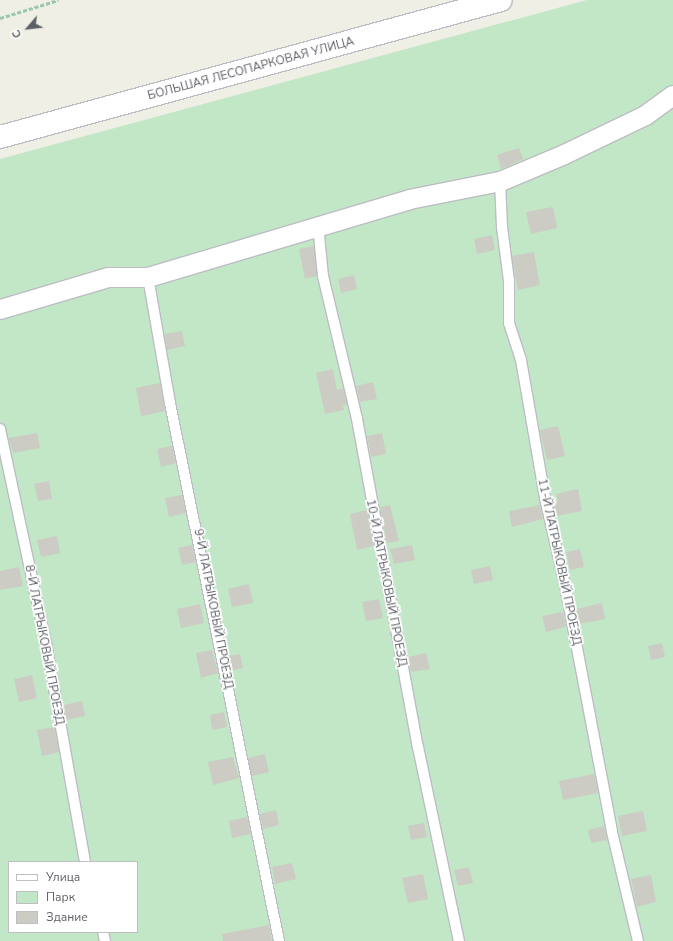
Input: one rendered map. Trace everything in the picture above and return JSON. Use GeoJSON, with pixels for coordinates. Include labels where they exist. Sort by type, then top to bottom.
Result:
{"type":"FeatureCollection","features":[{"type":"Feature","properties":{"kind":"main road","name":"БОЛЬШАЯ ЛЕСОПАРКОВАЯ УЛИЦА"},"geometry":{"type":"LineString","coordinates":[[0,137],[502,0]]}},
{"type":"Feature","properties":{"kind":"street"},"geometry":{"type":"LineString","coordinates":[[0,309],[108,277],[148,277],[409,199],[500,181],[564,154],[645,115],[673,95]]}},
{"type":"Feature","properties":{"kind":"lane","name":"11-Й ЛАТРЫКОВЫЙ ПРОЕЗД"},"geometry":{"type":"LineString","coordinates":[[500,181],[502,227],[509,280],[509,323],[521,360],[545,498],[565,585],[612,832],[638,941]]}},
{"type":"Feature","properties":{"kind":"lane","name":"10-Й ЛАТРЫКОВЫЙ ПРОЕЗД"},"geometry":{"type":"LineString","coordinates":[[318,225],[323,276],[357,419],[409,701],[460,941]]}},
{"type":"Feature","properties":{"kind":"lane","name":"9-Й ЛАТРЫКОВЫЙ ПРОЕЗД"},"geometry":{"type":"LineString","coordinates":[[148,277],[170,403],[278,941]]}},
{"type":"Feature","properties":{"kind":"lane","name":"8-Й ЛАТРЫКОВЫЙ ПРОЕЗД"},"geometry":{"type":"LineString","coordinates":[[0,429],[46,643],[80,843],[85,861]]}},
{"type":"Feature","properties":{"kind":"path"},"geometry":{"type":"LineString","coordinates":[[0,18],[58,0]]}},
{"type":"Feature","properties":{"kind":"green space"},"geometry":{"type":"Polygon","coordinates":[[[587,0],[673,0],[673,941],[0,941],[0,159],[587,0]]]}},
{"type":"Feature","properties":{"kind":"building"},"geometry":{"type":"Polygon","coordinates":[[[519,148],[523,159],[501,169],[497,155],[519,148]]]}},
{"type":"Feature","properties":{"kind":"building"},"geometry":{"type":"Polygon","coordinates":[[[553,207],[557,228],[531,234],[526,212],[553,207]]]}},
{"type":"Feature","properties":{"kind":"building"},"geometry":{"type":"Polygon","coordinates":[[[492,235],[495,250],[477,254],[474,239],[492,235]]]}},
{"type":"Feature","properties":{"kind":"building"},"geometry":{"type":"Polygon","coordinates":[[[314,246],[317,276],[305,279],[299,249],[314,246]]]}},
{"type":"Feature","properties":{"kind":"building"},"geometry":{"type":"Polygon","coordinates":[[[534,252],[540,285],[518,290],[512,256],[534,252]]]}},
{"type":"Feature","properties":{"kind":"building"},"geometry":{"type":"Polygon","coordinates":[[[354,275],[357,289],[341,293],[338,279],[354,275]]]}},
{"type":"Feature","properties":{"kind":"building"},"geometry":{"type":"Polygon","coordinates":[[[182,331],[185,346],[167,350],[165,334],[182,331]]]}},
{"type":"Feature","properties":{"kind":"building"},"geometry":{"type":"Polygon","coordinates":[[[333,369],[337,390],[343,388],[347,405],[343,405],[344,410],[325,414],[316,373],[333,369]]]}},
{"type":"Feature","properties":{"kind":"building"},"geometry":{"type":"Polygon","coordinates":[[[373,382],[377,399],[360,402],[356,386],[373,382]]]}},
{"type":"Feature","properties":{"kind":"building"},"geometry":{"type":"Polygon","coordinates":[[[160,383],[165,411],[141,416],[136,388],[160,383]]]}},
{"type":"Feature","properties":{"kind":"building"},"geometry":{"type":"Polygon","coordinates":[[[558,426],[565,456],[547,460],[540,430],[558,426]]]}},
{"type":"Feature","properties":{"kind":"building"},"geometry":{"type":"Polygon","coordinates":[[[37,433],[40,448],[13,453],[9,438],[37,433]]]}},
{"type":"Feature","properties":{"kind":"building"},"geometry":{"type":"Polygon","coordinates":[[[382,433],[386,454],[371,457],[367,436],[382,433]]]}},
{"type":"Feature","properties":{"kind":"building"},"geometry":{"type":"Polygon","coordinates":[[[172,446],[176,463],[161,467],[157,449],[172,446]]]}},
{"type":"Feature","properties":{"kind":"building"},"geometry":{"type":"Polygon","coordinates":[[[49,481],[52,499],[38,501],[34,484],[49,481]]]}},
{"type":"Feature","properties":{"kind":"building"},"geometry":{"type":"Polygon","coordinates":[[[578,489],[582,511],[556,516],[553,502],[558,501],[556,494],[578,489]]]}},
{"type":"Feature","properties":{"kind":"building"},"geometry":{"type":"Polygon","coordinates":[[[182,495],[186,513],[169,517],[165,498],[182,495]]]}},
{"type":"Feature","properties":{"kind":"building"},"geometry":{"type":"Polygon","coordinates":[[[390,505],[399,541],[387,543],[380,507],[390,505]]]}},
{"type":"Feature","properties":{"kind":"building"},"geometry":{"type":"Polygon","coordinates":[[[540,505],[543,519],[512,527],[509,511],[540,505]]]}},
{"type":"Feature","properties":{"kind":"building"},"geometry":{"type":"Polygon","coordinates":[[[367,510],[374,546],[357,550],[350,514],[367,510]]]}},
{"type":"Feature","properties":{"kind":"building"},"geometry":{"type":"Polygon","coordinates":[[[57,536],[60,553],[41,557],[37,540],[57,536]]]}},
{"type":"Feature","properties":{"kind":"building"},"geometry":{"type":"Polygon","coordinates":[[[192,545],[196,562],[182,565],[178,548],[192,545]]]}},
{"type":"Feature","properties":{"kind":"building"},"geometry":{"type":"Polygon","coordinates":[[[412,545],[415,560],[394,564],[390,549],[412,545]]]}},
{"type":"Feature","properties":{"kind":"building"},"geometry":{"type":"Polygon","coordinates":[[[580,549],[584,567],[570,570],[566,552],[580,549]]]}},
{"type":"Feature","properties":{"kind":"building"},"geometry":{"type":"Polygon","coordinates":[[[490,566],[493,580],[474,584],[471,570],[490,566]]]}},
{"type":"Feature","properties":{"kind":"building"},"geometry":{"type":"Polygon","coordinates":[[[19,567],[23,586],[0,590],[0,571],[19,567]]]}},
{"type":"Feature","properties":{"kind":"building"},"geometry":{"type":"Polygon","coordinates":[[[249,584],[253,603],[232,607],[228,589],[249,584]]]}},
{"type":"Feature","properties":{"kind":"building"},"geometry":{"type":"Polygon","coordinates":[[[379,599],[383,618],[366,621],[362,602],[379,599]]]}},
{"type":"Feature","properties":{"kind":"building"},"geometry":{"type":"Polygon","coordinates":[[[602,603],[605,619],[579,624],[576,609],[602,603]]]}},
{"type":"Feature","properties":{"kind":"building"},"geometry":{"type":"Polygon","coordinates":[[[200,604],[204,623],[181,628],[177,609],[200,604]]]}},
{"type":"Feature","properties":{"kind":"building"},"geometry":{"type":"Polygon","coordinates":[[[563,612],[566,627],[546,632],[542,616],[563,612]]]}},
{"type":"Feature","properties":{"kind":"building"},"geometry":{"type":"Polygon","coordinates":[[[662,643],[665,657],[651,660],[648,646],[662,643]]]}},
{"type":"Feature","properties":{"kind":"building"},"geometry":{"type":"Polygon","coordinates":[[[212,650],[218,673],[201,678],[196,653],[212,650]]]}},
{"type":"Feature","properties":{"kind":"building"},"geometry":{"type":"Polygon","coordinates":[[[426,653],[430,669],[411,672],[408,657],[426,653]]]}},
{"type":"Feature","properties":{"kind":"building"},"geometry":{"type":"Polygon","coordinates":[[[240,654],[243,668],[231,671],[228,656],[240,654]]]}},
{"type":"Feature","properties":{"kind":"building"},"geometry":{"type":"Polygon","coordinates":[[[32,675],[37,698],[19,702],[14,679],[32,675]]]}},
{"type":"Feature","properties":{"kind":"building"},"geometry":{"type":"Polygon","coordinates":[[[82,701],[85,716],[66,720],[64,705],[82,701]]]}},
{"type":"Feature","properties":{"kind":"building"},"geometry":{"type":"Polygon","coordinates":[[[224,712],[227,727],[212,730],[210,715],[224,712]]]}},
{"type":"Feature","properties":{"kind":"building"},"geometry":{"type":"Polygon","coordinates":[[[54,727],[59,752],[42,756],[37,730],[54,727]]]}},
{"type":"Feature","properties":{"kind":"building"},"geometry":{"type":"Polygon","coordinates":[[[265,754],[269,772],[252,776],[248,758],[265,754]]]}},
{"type":"Feature","properties":{"kind":"building"},"geometry":{"type":"Polygon","coordinates":[[[233,757],[239,778],[213,785],[208,762],[233,757]]]}},
{"type":"Feature","properties":{"kind":"building"},"geometry":{"type":"Polygon","coordinates":[[[594,774],[598,793],[563,800],[559,781],[594,774]]]}},
{"type":"Feature","properties":{"kind":"building"},"geometry":{"type":"Polygon","coordinates":[[[276,810],[279,825],[263,829],[260,814],[276,810]]]}},
{"type":"Feature","properties":{"kind":"building"},"geometry":{"type":"Polygon","coordinates":[[[643,811],[647,831],[622,836],[618,816],[643,811]]]}},
{"type":"Feature","properties":{"kind":"building"},"geometry":{"type":"Polygon","coordinates":[[[247,817],[251,834],[232,838],[229,821],[247,817]]]}},
{"type":"Feature","properties":{"kind":"building"},"geometry":{"type":"Polygon","coordinates":[[[424,823],[427,837],[411,840],[408,826],[424,823]]]}},
{"type":"Feature","properties":{"kind":"building"},"geometry":{"type":"Polygon","coordinates":[[[604,826],[607,840],[591,843],[588,830],[604,826]]]}},
{"type":"Feature","properties":{"kind":"building"},"geometry":{"type":"Polygon","coordinates":[[[292,863],[296,879],[275,884],[272,867],[292,863]]]}},
{"type":"Feature","properties":{"kind":"building"},"geometry":{"type":"Polygon","coordinates":[[[469,867],[473,883],[458,886],[454,870],[469,867]]]}},
{"type":"Feature","properties":{"kind":"building"},"geometry":{"type":"Polygon","coordinates":[[[423,874],[428,899],[408,903],[402,878],[423,874]]]}},
{"type":"Feature","properties":{"kind":"building"},"geometry":{"type":"Polygon","coordinates":[[[651,875],[656,902],[637,907],[631,879],[651,875]]]}},
{"type":"Feature","properties":{"kind":"building"},"geometry":{"type":"Polygon","coordinates":[[[269,925],[272,941],[223,941],[222,934],[269,925]]]}}]}
